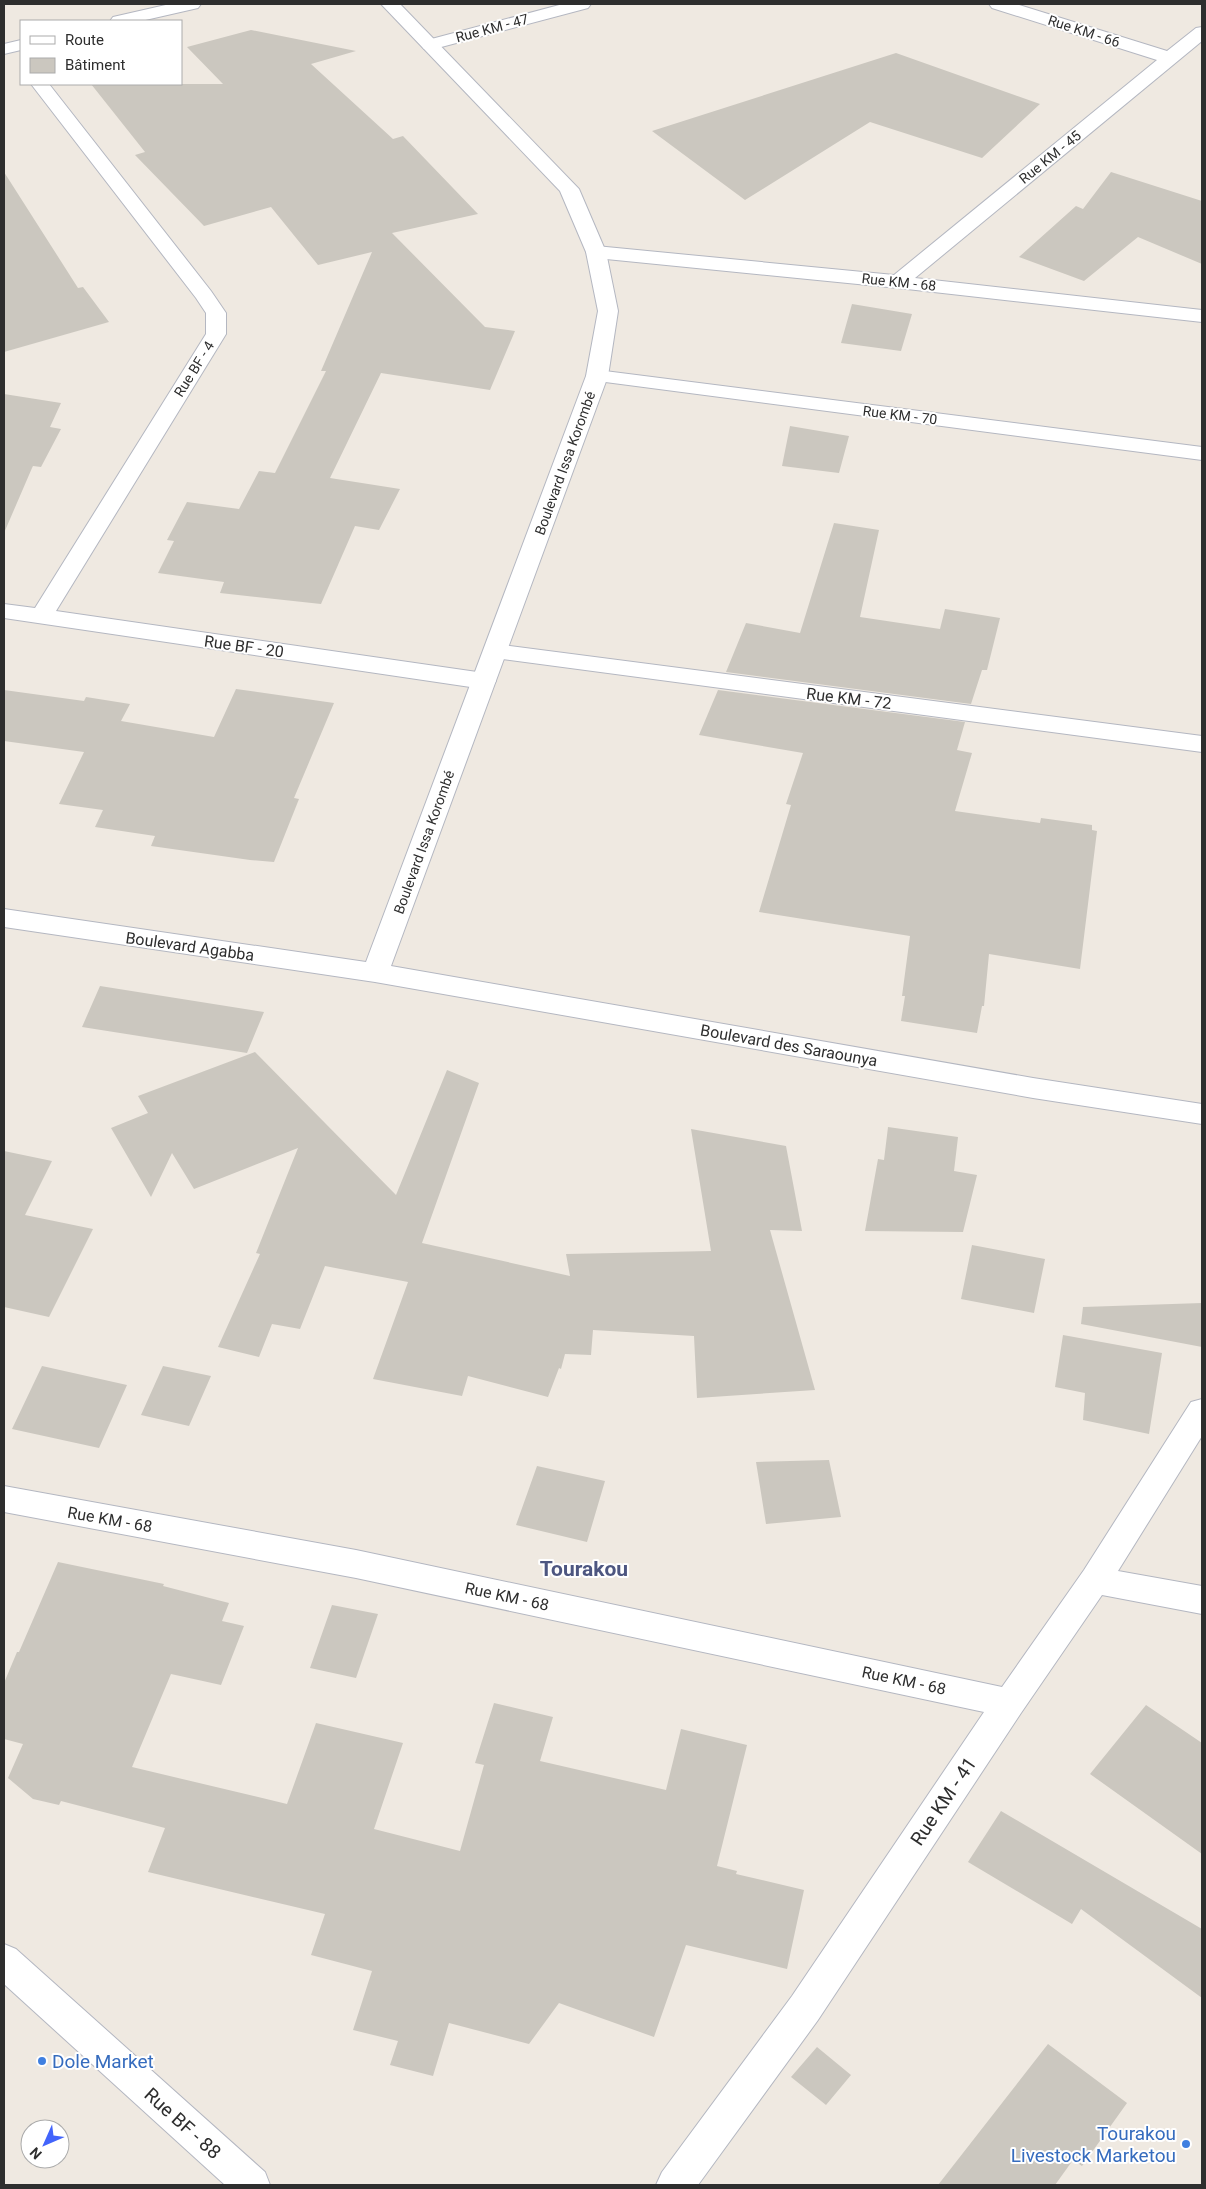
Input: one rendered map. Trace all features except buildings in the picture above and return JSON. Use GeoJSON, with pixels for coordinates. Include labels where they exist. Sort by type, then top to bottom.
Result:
{"type":"FeatureCollection","features":[{"type":"Feature","properties":{"kind":"street"},"geometry":{"type":"LineString","coordinates":[[123,20],[192,4]]}},
{"type":"Feature","properties":{"kind":"street","name":"Boulevard Issa Korombé"},"geometry":{"type":"LineString","coordinates":[[375,974],[597,376],[608,310],[596,252],[569,189],[390,4]]}},
{"type":"Feature","properties":{"kind":"street","name":"Rue KM - 47"},"geometry":{"type":"LineString","coordinates":[[430,45],[582,4]]}},
{"type":"Feature","properties":{"kind":"street","name":"Rue KM - 66"},"geometry":{"type":"LineString","coordinates":[[998,4],[1170,58]]}},
{"type":"Feature","properties":{"kind":"street","name":"Rue KM - 45"},"geometry":{"type":"LineString","coordinates":[[898,282],[1202,32]]}},
{"type":"Feature","properties":{"kind":"street","name":"Rue BF - 4"},"geometry":{"type":"LineString","coordinates":[[41,85],[216,313],[216,334],[41,617]]}},
{"type":"Feature","properties":{"kind":"street","name":"Rue KM - 68"},"geometry":{"type":"LineString","coordinates":[[596,252],[898,282],[1202,316]]}},
{"type":"Feature","properties":{"kind":"street","name":"Rue KM - 70"},"geometry":{"type":"LineString","coordinates":[[597,376],[1202,454]]}},
{"type":"Feature","properties":{"kind":"street","name":"Rue BF - 20"},"geometry":{"type":"LineString","coordinates":[[4,612],[484,680]]}},
{"type":"Feature","properties":{"kind":"street","name":"Rue KM - 72"},"geometry":{"type":"LineString","coordinates":[[495,652],[1202,744]]}},
{"type":"Feature","properties":{"kind":"street","name":"Boulevard Agabba"},"geometry":{"type":"LineString","coordinates":[[4,918],[375,974]]}},
{"type":"Feature","properties":{"kind":"street","name":"Boulevard des Saraounya"},"geometry":{"type":"LineString","coordinates":[[375,974],[1023,1086],[1202,1114]]}},
{"type":"Feature","properties":{"kind":"street","name":"Rue KM - 41"},"geometry":{"type":"LineString","coordinates":[[675,2185],[805,2008],[1009,1703],[1095,1580],[1202,1411]]}},
{"type":"Feature","properties":{"kind":"street","name":"Rue KM - 68"},"geometry":{"type":"LineString","coordinates":[[4,1499],[356,1564],[1009,1703]]}},
{"type":"Feature","properties":{"kind":"street"},"geometry":{"type":"LineString","coordinates":[[1095,1580],[1202,1600]]}},
{"type":"Feature","properties":{"kind":"street","name":"Rue BF - 88"},"geometry":{"type":"LineString","coordinates":[[4,1960],[252,2185]]}},
{"type":"Feature","properties":{"kind":"place","name":"Dole Market"},"geometry":{"type":"Point","coordinates":[42,2061]}},
{"type":"Feature","properties":{"kind":"place","name":"Tourakou Livestock Marketou"},"geometry":{"type":"Point","coordinates":[1186,2144]}},
{"type":"Feature","properties":{"kind":"district","name":"Tourakou"},"geometry":{"type":"Point","coordinates":[584,1569]}}]}
